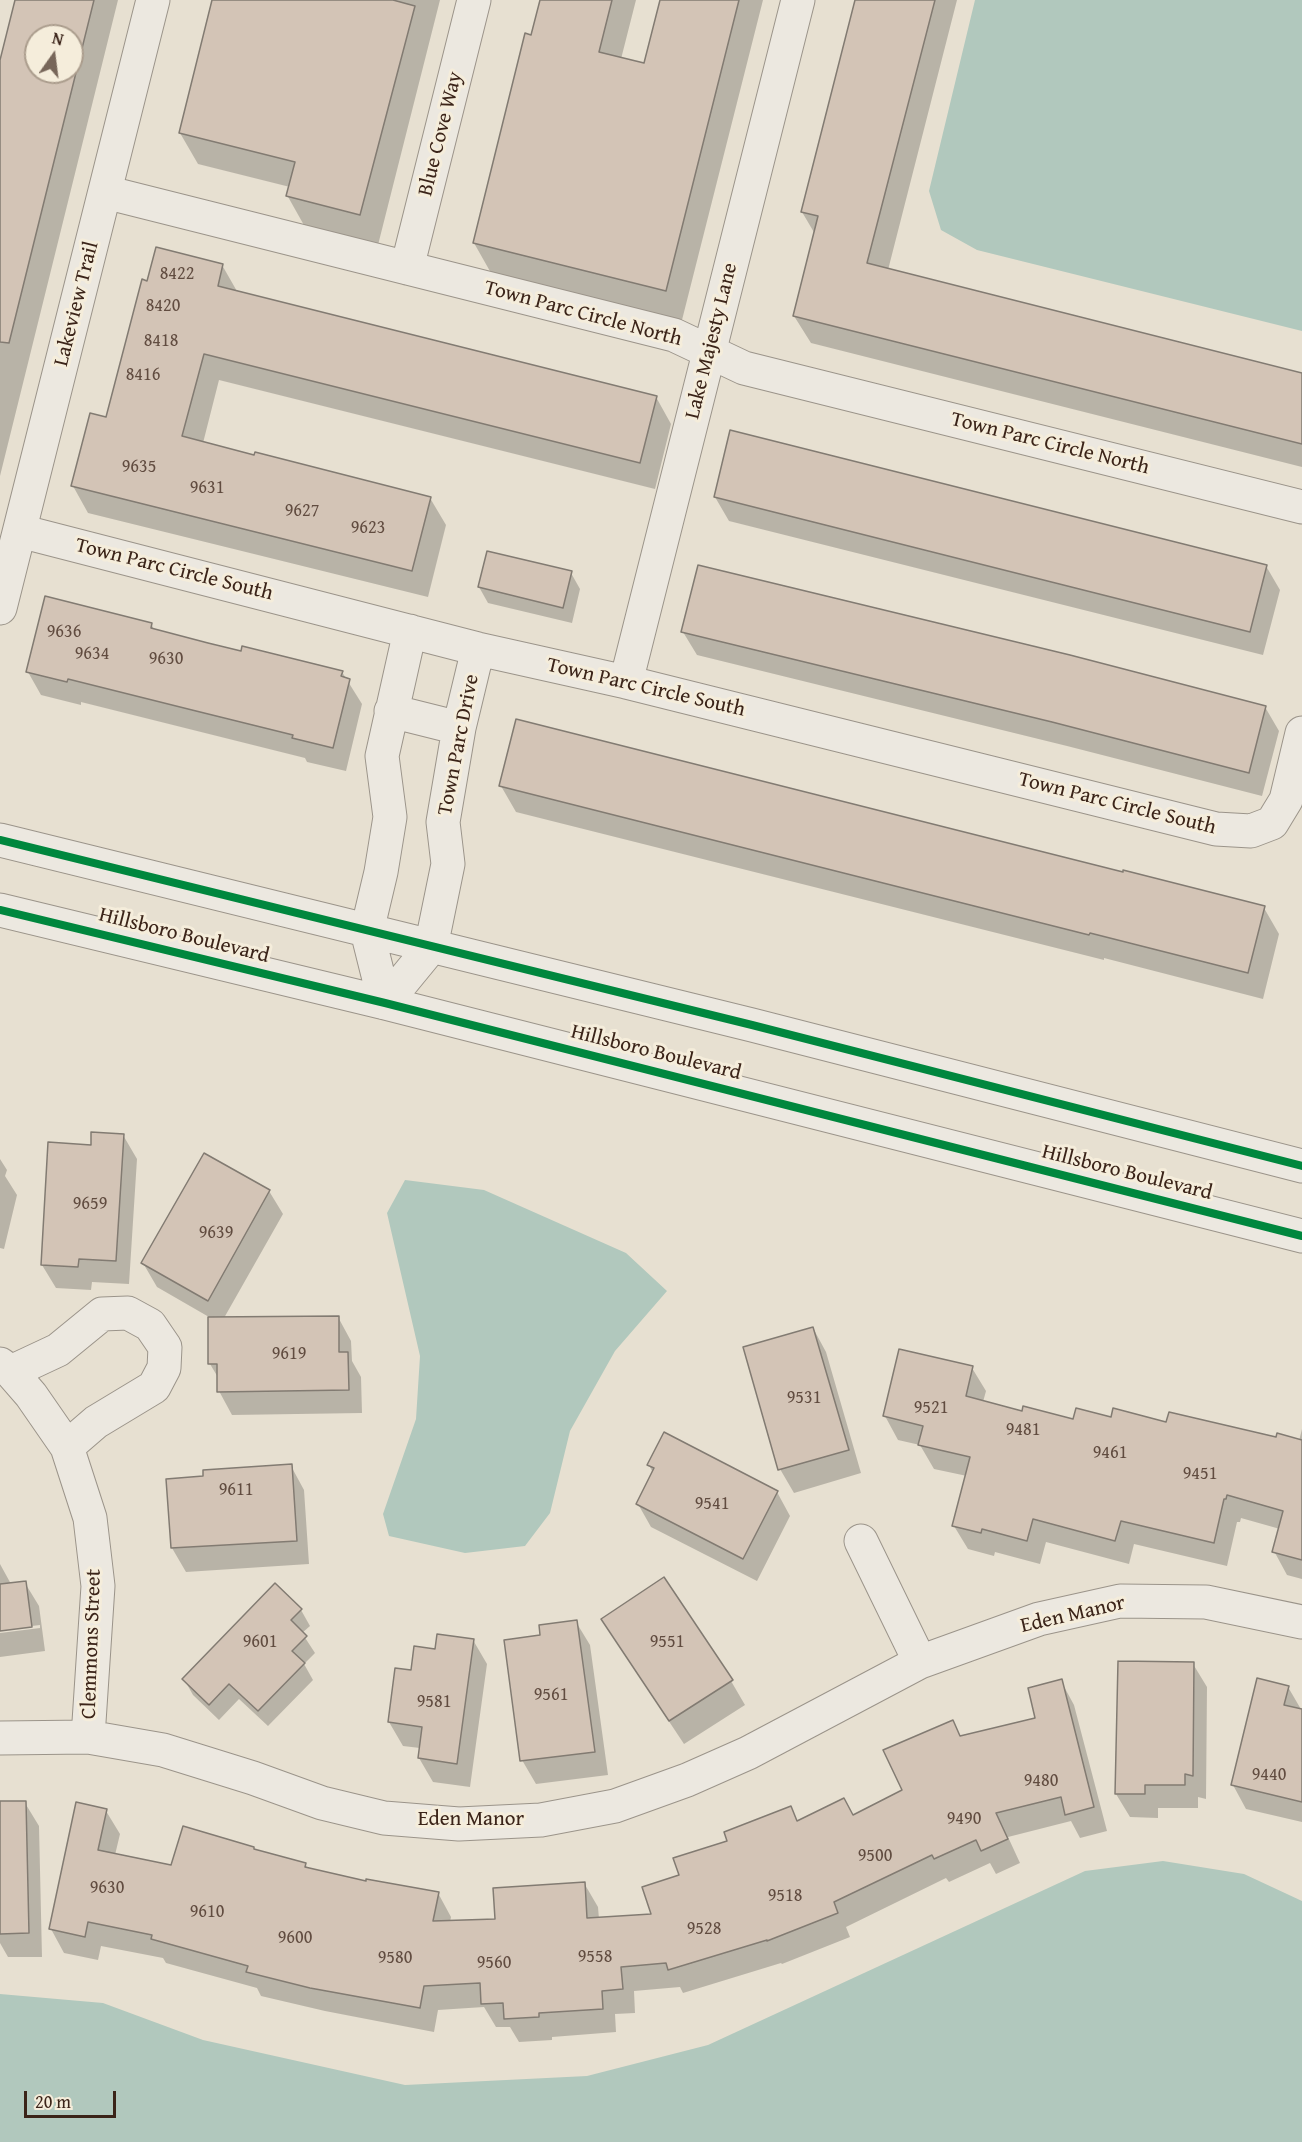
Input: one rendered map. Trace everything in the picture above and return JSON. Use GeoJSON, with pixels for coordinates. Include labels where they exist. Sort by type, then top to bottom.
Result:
{"type":"FeatureCollection","features":[{"type":"Feature","properties":{"kind":"street","name":"Lakeview Trail"},"geometry":{"type":"LineString","coordinates":[[0,608],[153,0]]}},
{"type":"Feature","properties":{"kind":"street","name":"Blue Cove Way"},"geometry":{"type":"LineString","coordinates":[[407,268],[474,0]]}},
{"type":"Feature","properties":{"kind":"street","name":"Lake Majesty Lane"},"geometry":{"type":"LineString","coordinates":[[626,682],[798,0]]}},
{"type":"Feature","properties":{"kind":"street","name":"Town Parc Circle North"},"geometry":{"type":"LineString","coordinates":[[105,192],[674,335],[744,368],[1302,507]]}},
{"type":"Feature","properties":{"kind":"street","name":"Town Parc Circle South"},"geometry":{"type":"LineString","coordinates":[[20,531],[477,649],[626,682],[1215,829],[1251,831],[1272,823],[1286,800],[1302,733]]}},
{"type":"Feature","properties":{"kind":"street"},"geometry":{"type":"LineString","coordinates":[[385,1003],[367,931],[381,872],[390,818],[382,756],[410,631]]}},
{"type":"Feature","properties":{"kind":"street","name":"Town Parc Drive"},"geometry":{"type":"LineString","coordinates":[[385,1003],[432,947],[448,864],[443,822],[459,728],[477,649]]}},
{"type":"Feature","properties":{"kind":"street"},"geometry":{"type":"LineString","coordinates":[[391,711],[459,728]]}},
{"type":"Feature","properties":{"kind":"street"},"geometry":{"type":"LineString","coordinates":[[0,840],[752,1025],[1302,1166]]}},
{"type":"Feature","properties":{"kind":"street","name":"Hillsboro Boulevard"},"geometry":{"type":"LineString","coordinates":[[0,910],[385,1003],[1302,1236]]}},
{"type":"Feature","properties":{"kind":"street","name":"Clemmons Street"},"geometry":{"type":"LineString","coordinates":[[68,1447],[96,1422],[153,1388],[164,1368],[165,1347],[150,1325],[128,1313],[102,1314],[58,1350],[5,1368],[31,1395],[68,1447],[90,1518],[98,1586],[88,1737]]}},
{"type":"Feature","properties":{"kind":"street"},"geometry":{"type":"LineString","coordinates":[[861,1541],[920,1662]]}},
{"type":"Feature","properties":{"kind":"street","name":"Eden Manor"},"geometry":{"type":"LineString","coordinates":[[0,1738],[88,1737],[163,1750],[253,1778],[322,1803],[384,1818],[459,1824],[541,1820],[615,1806],[687,1780],[748,1753],[920,1662],[1039,1619],[1120,1601],[1206,1602],[1302,1622]]}},
{"type":"Feature","properties":{"kind":"shaded area"},"geometry":{"type":"Polygon","coordinates":[[[975,0],[1302,0],[1302,331],[977,250],[941,230],[929,191],[975,0]]]}},
{"type":"Feature","properties":{"kind":"shaded area"},"geometry":{"type":"Polygon","coordinates":[[[405,1180],[484,1190],[626,1253],[667,1291],[615,1351],[570,1431],[550,1513],[525,1546],[465,1553],[389,1536],[383,1514],[416,1419],[420,1356],[387,1213],[405,1180]]]}},
{"type":"Feature","properties":{"kind":"shaded area"},"geometry":{"type":"Polygon","coordinates":[[[1163,1861],[1244,1874],[1302,1901],[1302,2142],[0,2142],[0,1994],[103,2003],[203,2040],[405,2085],[587,2076],[708,2045],[1085,1871],[1163,1861]]]}},
{"type":"Feature","properties":{"kind":"building"},"geometry":{"type":"Polygon","coordinates":[[[15,0],[94,0],[84,40],[84,24],[24,24],[24,84],[73,84],[9,343],[0,342],[0,60],[15,0]]]}},
{"type":"Feature","properties":{"kind":"building"},"geometry":{"type":"Polygon","coordinates":[[[212,0],[393,0],[415,6],[360,215],[286,196],[295,162],[179,133],[212,0]]]}},
{"type":"Feature","properties":{"kind":"building"},"geometry":{"type":"Polygon","coordinates":[[[540,0],[612,0],[599,52],[644,63],[660,0],[739,0],[666,291],[473,243],[525,33],[531,35],[540,0]]]}},
{"type":"Feature","properties":{"kind":"building"},"geometry":{"type":"Polygon","coordinates":[[[855,0],[935,0],[867,263],[1302,373],[1302,444],[793,316],[818,216],[801,212],[855,0]]]}},
{"type":"Feature","properties":{"kind":"building"},"geometry":{"type":"Polygon","coordinates":[[[156,247],[223,264],[218,286],[657,396],[640,463],[204,354],[182,436],[254,455],[255,452],[431,497],[412,571],[71,486],[90,413],[106,417],[142,279],[147,281],[156,247]]]}},
{"type":"Feature","properties":{"kind":"building"},"geometry":{"type":"Polygon","coordinates":[[[730,430],[1267,565],[1250,632],[714,497],[730,430]]]}},
{"type":"Feature","properties":{"kind":"building"},"geometry":{"type":"Polygon","coordinates":[[[487,551],[572,571],[563,608],[478,587],[487,551]]]}},
{"type":"Feature","properties":{"kind":"building"},"geometry":{"type":"Polygon","coordinates":[[[698,565],[1070,655],[1266,706],[1249,773],[1052,722],[681,632],[698,565]]]}},
{"type":"Feature","properties":{"kind":"building"},"geometry":{"type":"Polygon","coordinates":[[[45,596],[152,623],[151,628],[208,643],[241,651],[242,646],[343,671],[341,676],[350,679],[333,748],[292,738],[293,735],[68,679],[67,682],[26,672],[45,596]]]}},
{"type":"Feature","properties":{"kind":"building"},"geometry":{"type":"Polygon","coordinates":[[[516,719],[1265,906],[1248,973],[499,786],[516,719]]]}},
{"type":"Feature","properties":{"kind":"building"},"geometry":{"type":"Polygon","coordinates":[[[91,1132],[124,1134],[116,1261],[79,1259],[78,1267],[41,1265],[48,1142],[91,1145],[91,1132]]]}},
{"type":"Feature","properties":{"kind":"building"},"geometry":{"type":"Polygon","coordinates":[[[204,1153],[270,1190],[208,1301],[141,1263],[204,1153]]]}},
{"type":"Feature","properties":{"kind":"building"},"geometry":{"type":"Polygon","coordinates":[[[339,1316],[339,1352],[348,1352],[349,1390],[217,1392],[217,1364],[208,1364],[208,1317],[339,1316]]]}},
{"type":"Feature","properties":{"kind":"building"},"geometry":{"type":"Polygon","coordinates":[[[813,1327],[849,1450],[778,1470],[743,1347],[813,1327]]]}},
{"type":"Feature","properties":{"kind":"building"},"geometry":{"type":"Polygon","coordinates":[[[899,1349],[973,1366],[966,1396],[1022,1411],[1023,1406],[1073,1419],[1076,1408],[1111,1417],[1113,1408],[1166,1422],[1169,1412],[1276,1437],[1277,1433],[1302,1440],[1302,1560],[1272,1552],[1283,1511],[1227,1495],[1224,1499],[1214,1543],[1121,1521],[1115,1541],[1033,1519],[1027,1541],[982,1529],[981,1533],[952,1526],[970,1457],[918,1445],[923,1426],[883,1416],[899,1349]]]}},
{"type":"Feature","properties":{"kind":"building"},"geometry":{"type":"Polygon","coordinates":[[[664,1432],[778,1491],[743,1559],[636,1504],[654,1468],[647,1465],[664,1432]]]}},
{"type":"Feature","properties":{"kind":"building"},"geometry":{"type":"Polygon","coordinates":[[[292,1464],[297,1541],[171,1548],[166,1479],[203,1476],[203,1470],[292,1464]]]}},
{"type":"Feature","properties":{"kind":"building"},"geometry":{"type":"Polygon","coordinates":[[[664,1577],[733,1680],[669,1721],[601,1619],[664,1577]]]}},
{"type":"Feature","properties":{"kind":"building"},"geometry":{"type":"Polygon","coordinates":[[[26,1581],[32,1627],[0,1631],[0,1584],[26,1581]]]}},
{"type":"Feature","properties":{"kind":"building"},"geometry":{"type":"Polygon","coordinates":[[[275,1583],[302,1609],[291,1620],[307,1636],[292,1651],[305,1663],[258,1711],[229,1684],[209,1705],[182,1679],[275,1583]]]}},
{"type":"Feature","properties":{"kind":"building"},"geometry":{"type":"Polygon","coordinates":[[[577,1620],[595,1752],[520,1761],[504,1640],[540,1635],[539,1625],[577,1620]]]}},
{"type":"Feature","properties":{"kind":"building"},"geometry":{"type":"Polygon","coordinates":[[[437,1634],[474,1639],[457,1764],[418,1758],[422,1727],[388,1722],[395,1668],[411,1670],[414,1646],[435,1649],[437,1634]]]}},
{"type":"Feature","properties":{"kind":"building"},"geometry":{"type":"Polygon","coordinates":[[[1118,1661],[1194,1662],[1193,1776],[1185,1774],[1185,1785],[1145,1785],[1145,1794],[1115,1794],[1118,1661]]]}},
{"type":"Feature","properties":{"kind":"building"},"geometry":{"type":"Polygon","coordinates":[[[1257,1678],[1289,1686],[1284,1705],[1302,1709],[1302,1802],[1231,1785],[1257,1678]]]}},
{"type":"Feature","properties":{"kind":"building"},"geometry":{"type":"Polygon","coordinates":[[[1062,1679],[1094,1807],[1065,1815],[1061,1797],[996,1813],[1008,1839],[981,1851],[976,1840],[934,1859],[932,1855],[834,1902],[838,1913],[767,1941],[668,1970],[666,1963],[621,1967],[623,1989],[602,1991],[603,2009],[539,2013],[539,2017],[504,2019],[503,2003],[481,2004],[480,1983],[424,1986],[420,2008],[310,1988],[246,1972],[248,1966],[151,1939],[152,1935],[88,1922],[85,1937],[49,1929],[76,1802],[107,1809],[98,1850],[171,1865],[183,1826],[306,1863],[305,1867],[366,1881],[366,1879],[439,1892],[433,1921],[495,1919],[493,1888],[585,1882],[587,1918],[651,1914],[642,1887],[679,1875],[673,1858],[727,1841],[724,1832],[791,1806],[797,1821],[844,1798],[853,1815],[902,1790],[883,1750],[953,1720],[960,1736],[1035,1718],[1028,1688],[1062,1679]]]}},
{"type":"Feature","properties":{"kind":"building"},"geometry":{"type":"Polygon","coordinates":[[[0,1801],[26,1801],[29,1933],[0,1934],[0,1801]]]}},
{"type":"Feature","properties":{"kind":"cycle path"},"geometry":{"type":"LineString","coordinates":[[0,840],[752,1025],[1302,1166]]}},
{"type":"Feature","properties":{"kind":"cycle path"},"geometry":{"type":"LineString","coordinates":[[0,910],[385,1003],[1302,1236]]}}]}
